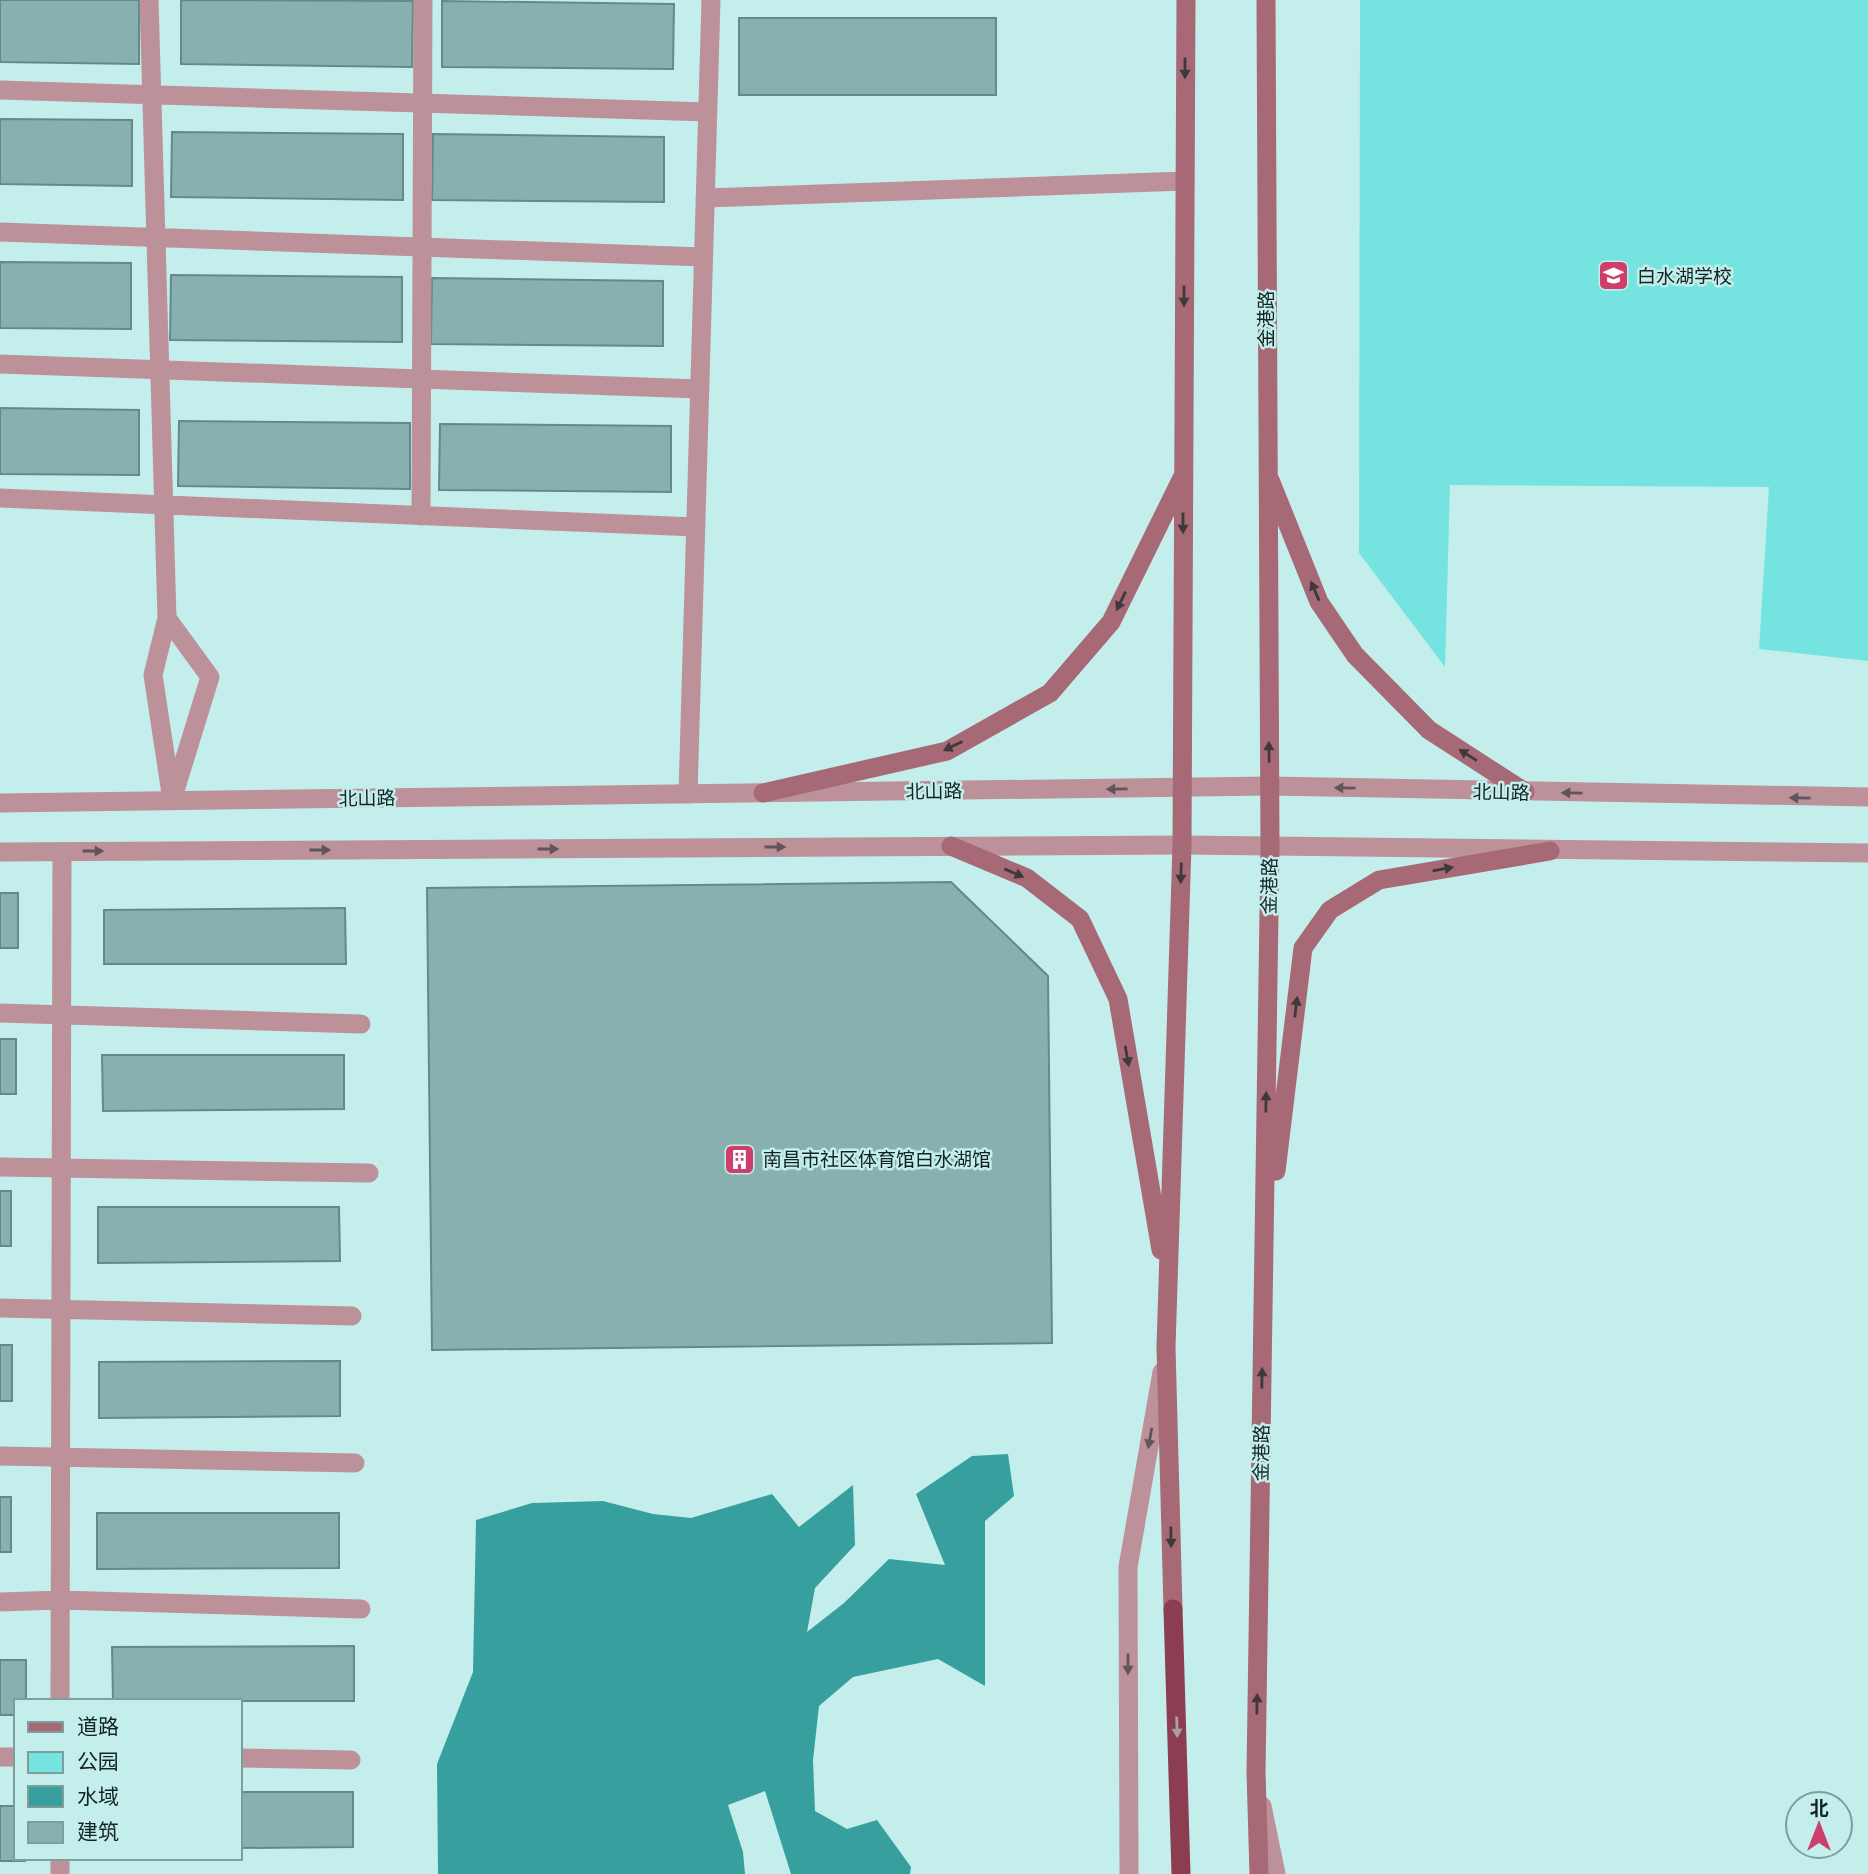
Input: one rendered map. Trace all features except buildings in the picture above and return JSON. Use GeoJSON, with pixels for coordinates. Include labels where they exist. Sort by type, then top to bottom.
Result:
{"type":"FeatureCollection","features":[{"type":"Feature","properties":{"kind":"highway"},"geometry":{"type":"LineString","coordinates":[[1173,1609],[1181,1874]]}},
{"type":"Feature","properties":{"kind":"main road"},"geometry":{"type":"LineString","coordinates":[[1173,1609],[1166,1347],[1182,845],[1186,0]]}},
{"type":"Feature","properties":{"kind":"main road","name":"金港路"},"geometry":{"type":"LineString","coordinates":[[1259,1874],[1256,1772],[1270,847],[1266,472],[1266,0]]}},
{"type":"Feature","properties":{"kind":"main road"},"geometry":{"type":"LineString","coordinates":[[1266,472],[1319,602],[1354,655],[1429,730],[1525,792]]}},
{"type":"Feature","properties":{"kind":"main road"},"geometry":{"type":"LineString","coordinates":[[763,793],[947,751],[1050,693],[1111,622],[1184,474]]}},
{"type":"Feature","properties":{"kind":"main road"},"geometry":{"type":"LineString","coordinates":[[951,846],[1027,878],[1080,919],[1118,999],[1168,1290]]}},
{"type":"Feature","properties":{"kind":"main road"},"geometry":{"type":"LineString","coordinates":[[1264,1269],[1303,948],[1330,911],[1379,880],[1550,851]]}},
{"type":"Feature","properties":{"kind":"street"},"geometry":{"type":"LineString","coordinates":[[149,0],[167,618],[153,675],[172,800]]}},
{"type":"Feature","properties":{"kind":"street"},"geometry":{"type":"LineString","coordinates":[[421,516],[423,0]]}},
{"type":"Feature","properties":{"kind":"street"},"geometry":{"type":"LineString","coordinates":[[688,794],[711,0]]}},
{"type":"Feature","properties":{"kind":"street"},"geometry":{"type":"LineString","coordinates":[[0,90],[708,112]]}},
{"type":"Feature","properties":{"kind":"street"},"geometry":{"type":"LineString","coordinates":[[705,198],[1185,181]]}},
{"type":"Feature","properties":{"kind":"street"},"geometry":{"type":"LineString","coordinates":[[0,232],[703,257]]}},
{"type":"Feature","properties":{"kind":"street"},"geometry":{"type":"LineString","coordinates":[[0,364],[700,389]]}},
{"type":"Feature","properties":{"kind":"street"},"geometry":{"type":"LineString","coordinates":[[0,498],[696,527]]}},
{"type":"Feature","properties":{"kind":"street"},"geometry":{"type":"LineString","coordinates":[[167,618],[210,677],[172,800]]}},
{"type":"Feature","properties":{"kind":"street","name":"北山路"},"geometry":{"type":"LineString","coordinates":[[0,803],[1270,786],[1868,797]]}},
{"type":"Feature","properties":{"kind":"street"},"geometry":{"type":"LineString","coordinates":[[0,852],[1182,845],[1868,853]]}},
{"type":"Feature","properties":{"kind":"street"},"geometry":{"type":"LineString","coordinates":[[60,1699],[62,852]]}},
{"type":"Feature","properties":{"kind":"street"},"geometry":{"type":"LineString","coordinates":[[0,1013],[361,1024]]}},
{"type":"Feature","properties":{"kind":"street"},"geometry":{"type":"LineString","coordinates":[[0,1167],[369,1173]]}},
{"type":"Feature","properties":{"kind":"street"},"geometry":{"type":"LineString","coordinates":[[0,1308],[352,1316]]}},
{"type":"Feature","properties":{"kind":"street"},"geometry":{"type":"LineString","coordinates":[[1129,1874],[1128,1567],[1166,1347]]}},
{"type":"Feature","properties":{"kind":"street"},"geometry":{"type":"LineString","coordinates":[[0,1456],[61,1455],[355,1463]]}},
{"type":"Feature","properties":{"kind":"street"},"geometry":{"type":"LineString","coordinates":[[0,1602],[60,1600],[361,1609]]}},
{"type":"Feature","properties":{"kind":"street"},"geometry":{"type":"LineString","coordinates":[[242,1758],[351,1760]]}},
{"type":"Feature","properties":{"kind":"street","name":"金港路"},"geometry":{"type":"LineString","coordinates":[[1256,1772],[1276,1874]]}},
{"type":"Feature","properties":{"kind":"green space","name":"白水湖学校"},"geometry":{"type":"Polygon","coordinates":[[[1360,0],[1868,0],[1868,661],[1759,649],[1769,487],[1450,485],[1445,667],[1359,553],[1360,0]]]}},
{"type":"Feature","properties":{"kind":"water"},"geometry":{"type":"Polygon","coordinates":[[[1008,1454],[1014,1496],[985,1521],[985,1686],[938,1659],[853,1677],[819,1706],[813,1760],[815,1811],[847,1829],[877,1820],[911,1867],[910,1874],[791,1874],[765,1791],[728,1805],[743,1852],[745,1874],[438,1874],[437,1764],[473,1672],[476,1520],[532,1503],[603,1501],[653,1514],[691,1518],[772,1494],[799,1527],[853,1485],[855,1545],[815,1588],[807,1632],[844,1603],[889,1559],[945,1565],[916,1494],[972,1456],[1008,1454]]]}},
{"type":"Feature","properties":{"kind":"place","name":"白水湖学校"},"geometry":{"type":"Point","coordinates":[1614,276]}},
{"type":"Feature","properties":{"kind":"place","name":"南昌市社区体育馆白水湖馆"},"geometry":{"type":"Point","coordinates":[740,1159]}}]}
